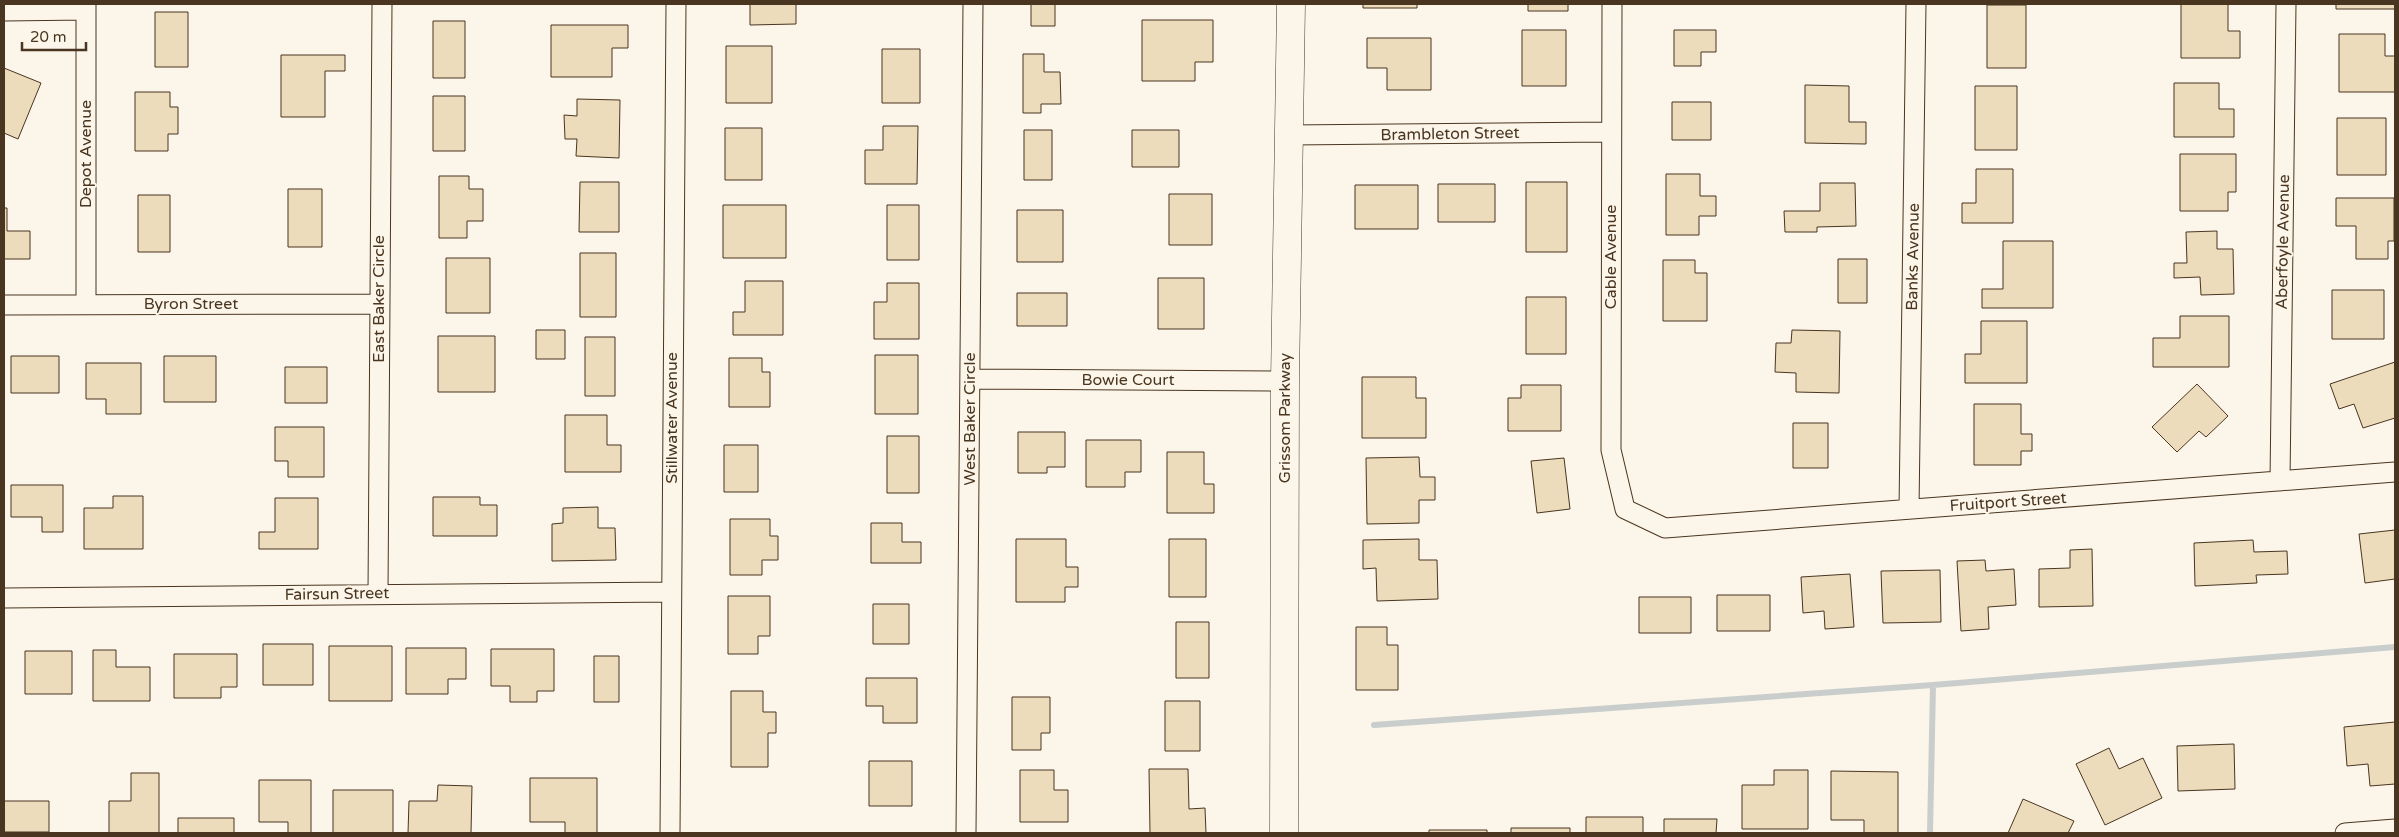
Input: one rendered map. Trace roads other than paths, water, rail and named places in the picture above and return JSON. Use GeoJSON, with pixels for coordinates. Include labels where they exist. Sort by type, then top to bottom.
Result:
{"type":"FeatureCollection","features":[{"type":"Feature","properties":{"kind":"main road","name":"Grissom Parkway"},"geometry":{"type":"LineString","coordinates":[[1284,833],[1285,381],[1291,4]]}},
{"type":"Feature","properties":{"kind":"street","name":"East Baker Circle"},"geometry":{"type":"LineString","coordinates":[[378,594],[382,4]]}},
{"type":"Feature","properties":{"kind":"street","name":"Stillwater Avenue"},"geometry":{"type":"LineString","coordinates":[[670,833],[676,4]]}},
{"type":"Feature","properties":{"kind":"street","name":"West Baker Circle"},"geometry":{"type":"LineString","coordinates":[[966,833],[973,4]]}},
{"type":"Feature","properties":{"kind":"street","name":"Cable Avenue"},"geometry":{"type":"LineString","coordinates":[[1612,4],[1610,132],[1611,450],[1625,509]]}},
{"type":"Feature","properties":{"kind":"street","name":"Banks Avenue"},"geometry":{"type":"LineString","coordinates":[[1909,509],[1916,4]]}},
{"type":"Feature","properties":{"kind":"street","name":"Aberfoyle Avenue"},"geometry":{"type":"LineString","coordinates":[[2280,481],[2286,4]]}},
{"type":"Feature","properties":{"kind":"street"},"geometry":{"type":"LineString","coordinates":[[4,11],[86,7]]}},
{"type":"Feature","properties":{"kind":"street","name":"Depot Avenue"},"geometry":{"type":"LineString","coordinates":[[86,7],[86,304]]}},
{"type":"Feature","properties":{"kind":"street","name":"Brambleton Street"},"geometry":{"type":"LineString","coordinates":[[1290,136],[1610,132]]}},
{"type":"Feature","properties":{"kind":"street","name":"Byron Street"},"geometry":{"type":"LineString","coordinates":[[4,305],[379,304]]}},
{"type":"Feature","properties":{"kind":"street","name":"Bowie Court"},"geometry":{"type":"LineString","coordinates":[[971,379],[1285,381]]}},
{"type":"Feature","properties":{"kind":"street","name":"Fruitport Street"},"geometry":{"type":"LineString","coordinates":[[1625,509],[1665,528],[2395,472]]}},
{"type":"Feature","properties":{"kind":"street","name":"Fairsun Street"},"geometry":{"type":"LineString","coordinates":[[4,598],[671,592]]}},
{"type":"Feature","properties":{"kind":"street"},"geometry":{"type":"LineString","coordinates":[[2345,833],[2395,829]]}},
{"type":"Feature","properties":{"kind":"waterway"},"geometry":{"type":"LineString","coordinates":[[1374,725],[1933,685],[2395,647]]}},
{"type":"Feature","properties":{"kind":"waterway"},"geometry":{"type":"LineString","coordinates":[[1930,833],[1933,685]]}}]}
